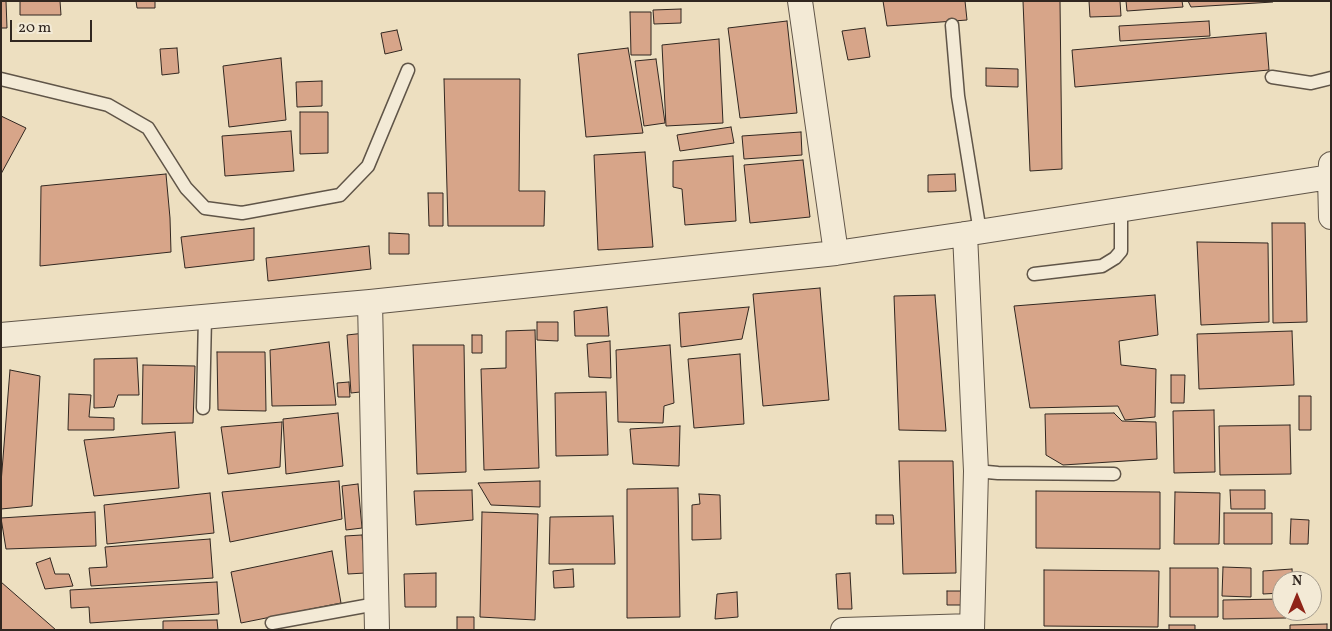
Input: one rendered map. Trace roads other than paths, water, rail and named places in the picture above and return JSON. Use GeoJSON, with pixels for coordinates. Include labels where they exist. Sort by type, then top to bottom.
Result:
{"type":"FeatureCollection","features":[{"type":"Feature","properties":{"kind":"street"},"geometry":{"type":"LineString","coordinates":[[800,1],[836,253]]}},
{"type":"Feature","properties":{"kind":"street"},"geometry":{"type":"LineString","coordinates":[[1,335],[370,302],[836,253],[1121,210],[1330,170],[1331,217]]}},
{"type":"Feature","properties":{"kind":"street"},"geometry":{"type":"LineString","coordinates":[[843,630],[972,628],[976,472],[973,233]]}},
{"type":"Feature","properties":{"kind":"street"},"geometry":{"type":"LineString","coordinates":[[370,302],[376,630]]}},
{"type":"Feature","properties":{"kind":"lane"},"geometry":{"type":"LineString","coordinates":[[952,25],[973,233]]}},
{"type":"Feature","properties":{"kind":"lane"},"geometry":{"type":"LineString","coordinates":[[1,79],[108,105],[148,128],[186,188],[205,208],[242,213],[340,195],[368,166],[408,70]]}},
{"type":"Feature","properties":{"kind":"lane"},"geometry":{"type":"LineString","coordinates":[[1272,77],[1311,83],[1331,78]]}},
{"type":"Feature","properties":{"kind":"lane"},"geometry":{"type":"LineString","coordinates":[[1034,274],[1102,266],[1115,258],[1121,251],[1121,210]]}},
{"type":"Feature","properties":{"kind":"lane"},"geometry":{"type":"LineString","coordinates":[[203,408],[206,317]]}},
{"type":"Feature","properties":{"kind":"lane"},"geometry":{"type":"LineString","coordinates":[[976,472],[1114,474]]}},
{"type":"Feature","properties":{"kind":"lane"},"geometry":{"type":"LineString","coordinates":[[272,623],[376,604]]}}]}
